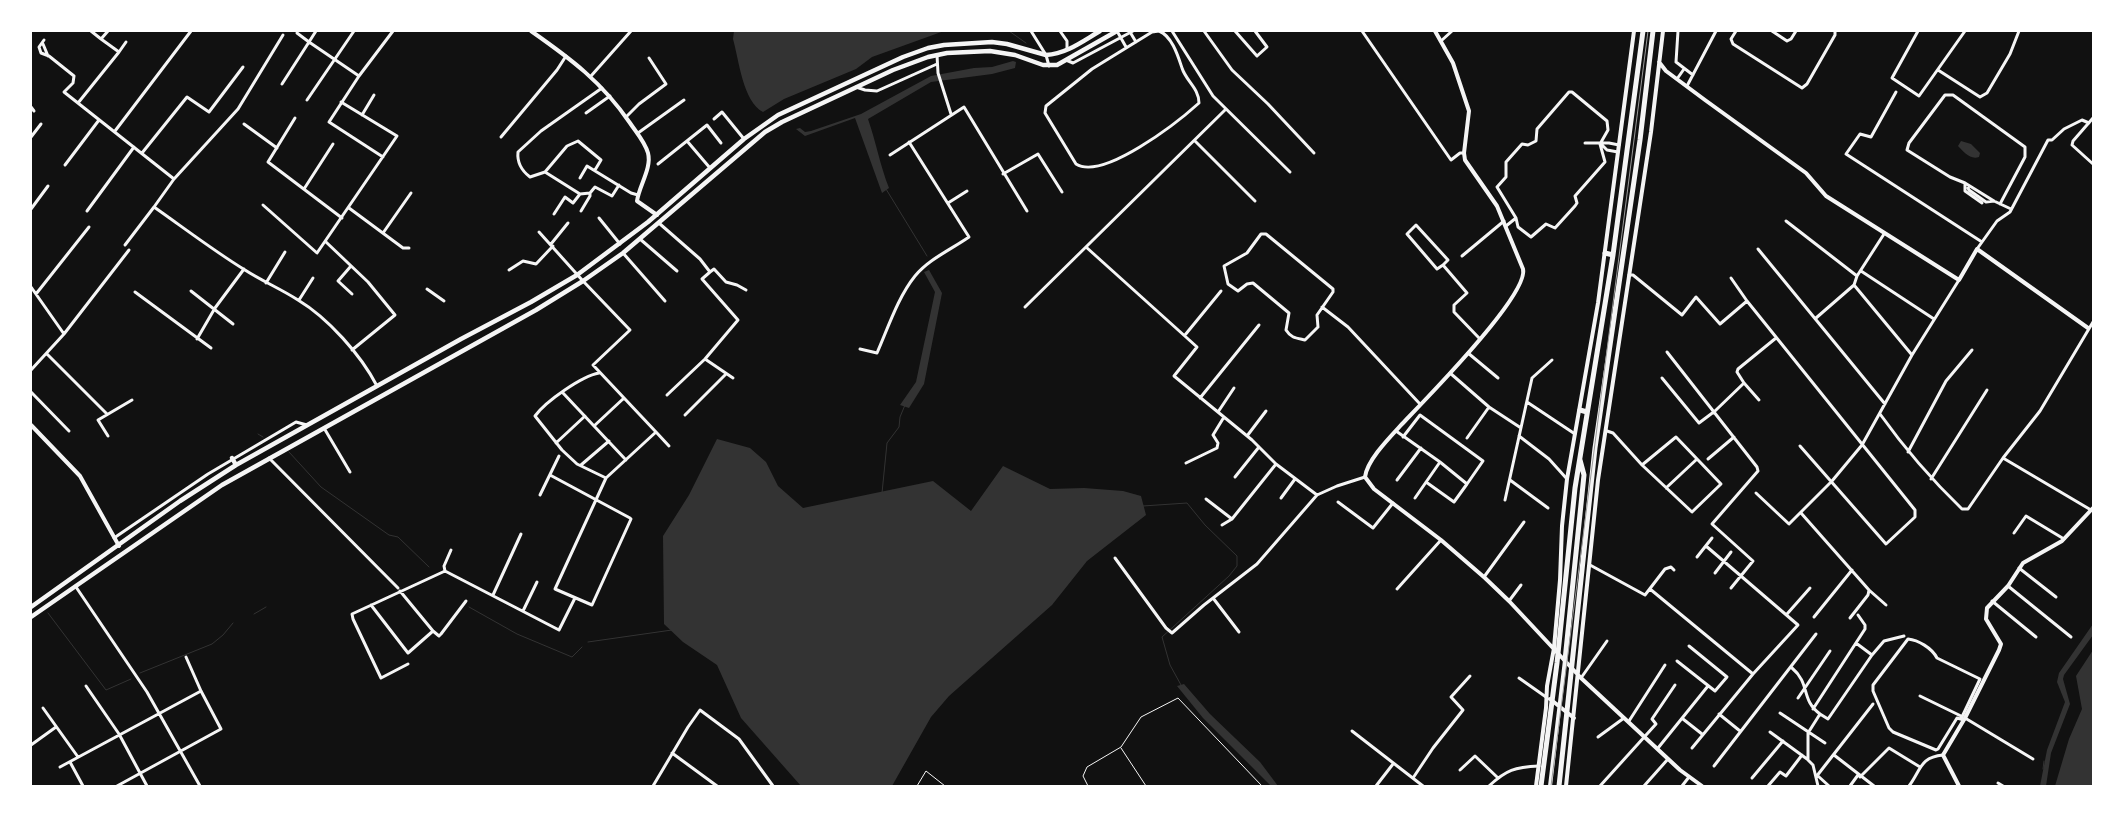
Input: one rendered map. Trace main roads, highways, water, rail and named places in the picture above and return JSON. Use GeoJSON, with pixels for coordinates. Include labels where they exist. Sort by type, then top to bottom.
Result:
{"type":"FeatureCollection","features":[{"type":"Feature","properties":{"kind":"highway"},"geometry":{"type":"LineString","coordinates":[[1541,786],[1580,458],[1613,255],[1643,31]]}},
{"type":"Feature","properties":{"kind":"highway"},"geometry":{"type":"LineString","coordinates":[[1559,786],[1592,474],[1653,31]]}},
{"type":"Feature","properties":{"kind":"highway"},"geometry":{"type":"LineString","coordinates":[[1605,253],[1613,255]]}},
{"type":"Feature","properties":{"kind":"highway"},"geometry":{"type":"LineString","coordinates":[[1580,410],[1587,412]]}},
{"type":"Feature","properties":{"kind":"highway"},"geometry":{"type":"LineString","coordinates":[[1565,660],[1584,475],[1580,458]]}},
{"type":"Feature","properties":{"kind":"highway"},"geometry":{"type":"LineString","coordinates":[[1592,474],[1599,475]]}},
{"type":"Feature","properties":{"kind":"main road"},"geometry":{"type":"LineString","coordinates":[[31,618],[179,513],[222,485],[466,347],[536,310],[583,281],[624,253],[768,130],[782,122],[906,64],[937,55],[970,51],[998,52],[1015,54],[1049,66],[1064,61],[1117,31]]}},
{"type":"Feature","properties":{"kind":"main road"},"geometry":{"type":"LineString","coordinates":[[31,607],[180,501],[236,465],[577,275],[657,215],[744,138],[794,106],[903,57],[928,48],[992,42],[1008,44],[1046,55],[1067,50],[1098,32]]}},
{"type":"Feature","properties":{"kind":"main road"},"geometry":{"type":"LineString","coordinates":[[1059,53],[1064,61]]}},
{"type":"Feature","properties":{"kind":"main road"},"geometry":{"type":"LineString","coordinates":[[461,339],[466,347]]}},
{"type":"Feature","properties":{"kind":"main road"},"geometry":{"type":"LineString","coordinates":[[232,458],[236,465]]}},
{"type":"Feature","properties":{"kind":"main road"},"geometry":{"type":"LineString","coordinates":[[180,501],[185,509]]}},
{"type":"Feature","properties":{"kind":"main road"},"geometry":{"type":"LineString","coordinates":[[174,506],[179,513]]}},
{"type":"Feature","properties":{"kind":"waterway"},"geometry":{"type":"LineString","coordinates":[[1009,31],[1026,43]]}},
{"type":"Feature","properties":{"kind":"waterway"},"geometry":{"type":"LineString","coordinates":[[886,189],[927,256]]}},
{"type":"Feature","properties":{"kind":"waterway"},"geometry":{"type":"LineString","coordinates":[[882,493],[887,443],[899,427],[900,417],[905,405]]}},
{"type":"Feature","properties":{"kind":"waterway"},"geometry":{"type":"LineString","coordinates":[[258,434],[263,437]]}},
{"type":"Feature","properties":{"kind":"waterway"},"geometry":{"type":"LineString","coordinates":[[289,452],[321,487],[389,535],[398,537],[429,567]]}},
{"type":"Feature","properties":{"kind":"waterway"},"geometry":{"type":"LineString","coordinates":[[1143,506],[1187,503],[1205,525],[1237,556],[1237,566],[1229,576],[1162,637],[1170,665],[1181,685]]}},
{"type":"Feature","properties":{"kind":"waterway"},"geometry":{"type":"LineString","coordinates":[[254,614],[266,607]]}},
{"type":"Feature","properties":{"kind":"waterway"},"geometry":{"type":"LineString","coordinates":[[469,607],[517,634],[572,657],[582,647]]}},
{"type":"Feature","properties":{"kind":"waterway"},"geometry":{"type":"LineString","coordinates":[[48,613],[106,690],[131,679]]}},
{"type":"Feature","properties":{"kind":"waterway"},"geometry":{"type":"LineString","coordinates":[[140,673],[212,644],[233,623]]}},
{"type":"Feature","properties":{"kind":"waterway"},"geometry":{"type":"LineString","coordinates":[[588,642],[672,630]]}},
{"type":"Feature","properties":{"kind":"waterway"},"geometry":{"type":"LineString","coordinates":[[2043,769],[2044,761]]}},
{"type":"Feature","properties":{"kind":"railway"},"geometry":{"type":"LineString","coordinates":[[1551,786],[1648,31]]}}]}
